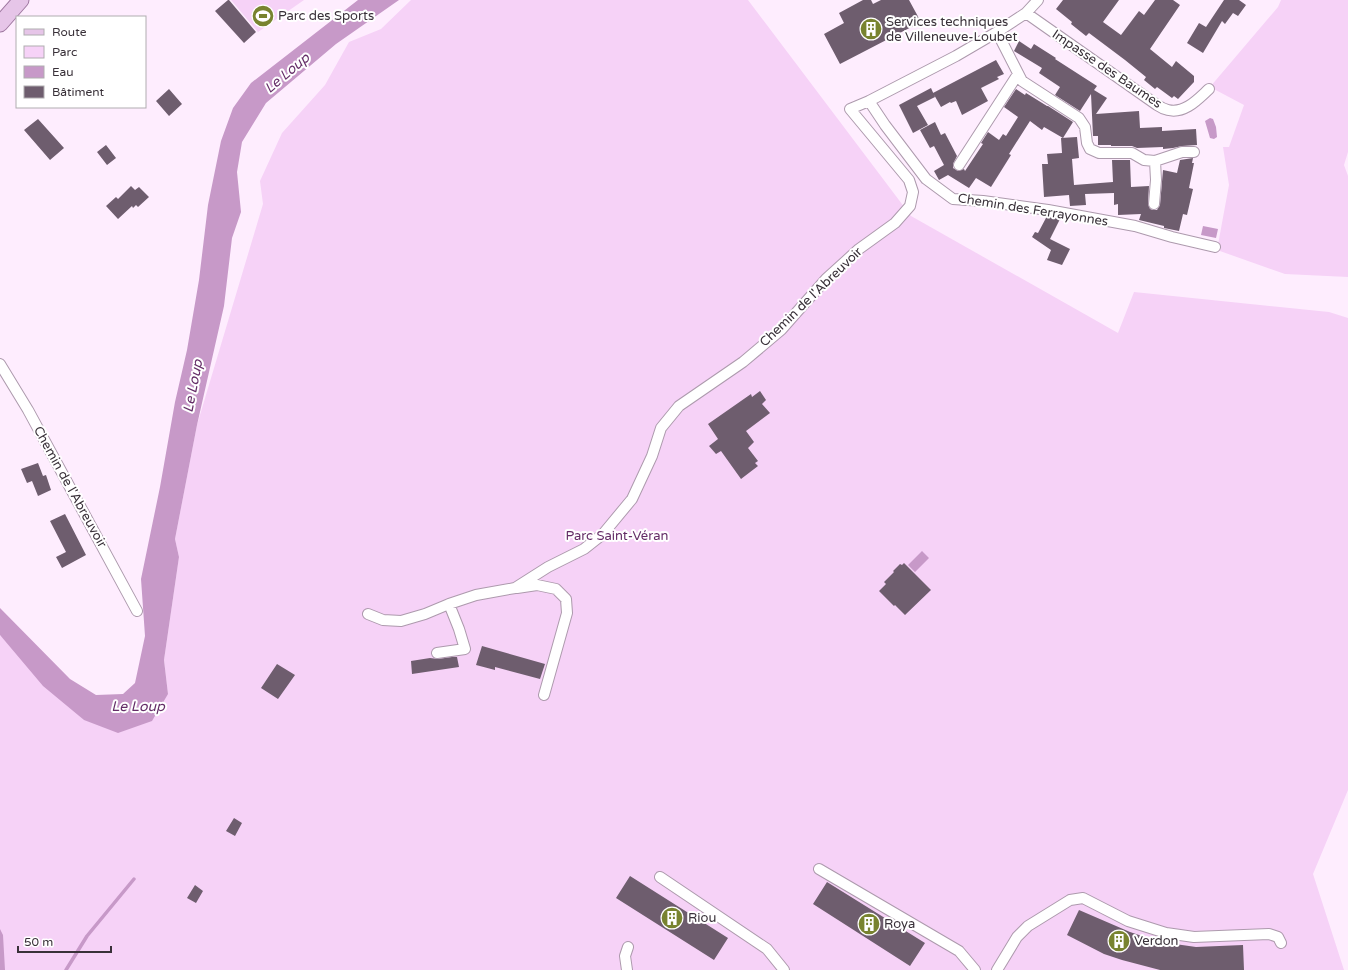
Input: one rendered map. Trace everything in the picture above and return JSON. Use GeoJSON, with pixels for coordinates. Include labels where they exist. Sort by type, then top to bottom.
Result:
{"type":"FeatureCollection","features":[{"type":"Feature","properties":{"kind":"main road"},"geometry":{"type":"LineString","coordinates":[[0,15],[16,0]]}},
{"type":"Feature","properties":{"kind":"main road"},"geometry":{"type":"LineString","coordinates":[[0,24],[21,0]]}},
{"type":"Feature","properties":{"kind":"street"},"geometry":{"type":"LineString","coordinates":[[869,101],[956,56],[998,32],[1026,13],[1038,0]]}},
{"type":"Feature","properties":{"kind":"street","name":"Impasse des Baumes"},"geometry":{"type":"LineString","coordinates":[[1026,13],[1157,105],[1169,110],[1181,110],[1193,104],[1209,89]]}},
{"type":"Feature","properties":{"kind":"street"},"geometry":{"type":"LineString","coordinates":[[998,32],[1022,81],[1079,118],[1085,127],[1087,143],[1090,150],[1099,153],[1132,153],[1144,160],[1154,161],[1182,152],[1194,152]]}},
{"type":"Feature","properties":{"kind":"street"},"geometry":{"type":"LineString","coordinates":[[960,165],[1018,74]]}},
{"type":"Feature","properties":{"kind":"street","name":"Chemin de l'Abreuvoir"},"geometry":{"type":"LineString","coordinates":[[515,588],[548,566],[584,549],[603,534],[632,499],[652,456],[661,428],[679,406],[743,362],[781,330],[826,279],[859,249],[895,223],[910,206],[912,192],[909,180],[850,109],[869,101]]}},
{"type":"Feature","properties":{"kind":"street","name":"Chemin des Ferrayonnes"},"geometry":{"type":"LineString","coordinates":[[869,101],[885,125],[926,179],[953,199],[983,201],[1048,210],[1135,226],[1172,237],[1215,247]]}},
{"type":"Feature","properties":{"kind":"street"},"geometry":{"type":"LineString","coordinates":[[1154,161],[1156,180],[1154,204]]}},
{"type":"Feature","properties":{"kind":"street","name":"Chemin de l'Abreuvoir"},"geometry":{"type":"LineString","coordinates":[[0,364],[28,410],[137,611]]}},
{"type":"Feature","properties":{"kind":"street"},"geometry":{"type":"LineString","coordinates":[[368,614],[383,620],[401,621],[425,614],[476,595],[537,585],[556,589],[566,598],[567,613],[544,695]]}},
{"type":"Feature","properties":{"kind":"street"},"geometry":{"type":"LineString","coordinates":[[437,653],[465,649],[449,604]]}},
{"type":"Feature","properties":{"kind":"street"},"geometry":{"type":"LineString","coordinates":[[819,869],[959,951],[975,970]]}},
{"type":"Feature","properties":{"kind":"street"},"geometry":{"type":"LineString","coordinates":[[660,877],[767,949],[784,970]]}},
{"type":"Feature","properties":{"kind":"street"},"geometry":{"type":"LineString","coordinates":[[997,970],[1017,937],[1028,926],[1070,900],[1084,898],[1128,921],[1166,933],[1194,937],[1268,934],[1278,937],[1281,944]]}},
{"type":"Feature","properties":{"kind":"street"},"geometry":{"type":"LineString","coordinates":[[627,970],[625,956],[628,947]]}},
{"type":"Feature","properties":{"kind":"green space","name":"Parc des Sports"},"geometry":{"type":"Polygon","coordinates":[[[231,0],[304,0],[258,32],[231,0]]]}},
{"type":"Feature","properties":{"kind":"green space","name":"Parc Saint-Véran"},"geometry":{"type":"Polygon","coordinates":[[[411,0],[748,0],[911,216],[1118,333],[1134,292],[1329,312],[1348,318],[1348,790],[1313,874],[1344,970],[0,970],[0,635],[84,720],[168,694],[164,660],[179,557],[175,539],[197,425],[263,204],[260,181],[282,133],[325,85],[349,42],[381,29],[411,0]]]}},
{"type":"Feature","properties":{"kind":"green space"},"geometry":{"type":"Polygon","coordinates":[[[1281,0],[1348,0],[1348,152],[1344,165],[1348,176],[1348,277],[1285,274],[1217,250],[1229,185],[1223,147],[1229,147],[1244,105],[1210,87],[1278,7],[1281,0]]]}},
{"type":"Feature","properties":{"kind":"water","name":"Le Loup"},"geometry":{"type":"Polygon","coordinates":[[[358,0],[399,0],[336,44],[266,103],[242,142],[237,172],[241,212],[232,238],[224,306],[197,425],[175,539],[179,557],[164,660],[168,694],[152,721],[118,733],[84,720],[43,686],[0,635],[0,608],[70,679],[96,695],[123,694],[135,683],[145,636],[141,579],[160,487],[175,402],[187,350],[199,280],[208,205],[221,141],[233,108],[251,83],[358,0]]]}},
{"type":"Feature","properties":{"kind":"water"},"geometry":{"type":"Polygon","coordinates":[[[1210,118],[1213,119],[1216,127],[1217,137],[1214,139],[1210,138],[1205,121],[1210,118]]]}},
{"type":"Feature","properties":{"kind":"water"},"geometry":{"type":"Polygon","coordinates":[[[1203,226],[1218,229],[1216,238],[1201,235],[1203,226]]]}},
{"type":"Feature","properties":{"kind":"water"},"geometry":{"type":"Polygon","coordinates":[[[922,551],[929,558],[915,572],[908,565],[922,551]]]}},
{"type":"Feature","properties":{"kind":"water"},"geometry":{"type":"Polygon","coordinates":[[[0,929],[3,935],[5,970],[0,970],[0,929]]]}},
{"type":"Feature","properties":{"kind":"building"},"geometry":{"type":"Polygon","coordinates":[[[228,0],[256,32],[244,43],[215,11],[228,0]]]}},
{"type":"Feature","properties":{"kind":"building","name":"Services techniques de Villeneuve-Loubet"},"geometry":{"type":"Polygon","coordinates":[[[863,0],[871,0],[873,4],[881,0],[909,0],[921,22],[840,64],[824,34],[844,23],[839,13],[863,0]]]}},
{"type":"Feature","properties":{"kind":"building"},"geometry":{"type":"Polygon","coordinates":[[[1063,0],[1119,0],[1103,22],[1121,35],[1139,11],[1144,15],[1155,0],[1173,0],[1180,5],[1150,49],[1172,67],[1176,61],[1194,76],[1194,82],[1178,99],[1174,96],[1172,98],[1157,87],[1155,89],[1144,80],[1146,77],[1125,60],[1089,33],[1086,36],[1071,24],[1072,22],[1056,9],[1063,0]]]}},
{"type":"Feature","properties":{"kind":"building"},"geometry":{"type":"Polygon","coordinates":[[[1224,0],[1239,0],[1246,5],[1238,16],[1233,13],[1225,24],[1222,21],[1203,53],[1187,43],[1199,23],[1206,27],[1224,0]]]}},
{"type":"Feature","properties":{"kind":"building"},"geometry":{"type":"Polygon","coordinates":[[[1019,41],[1031,49],[1034,44],[1097,86],[1094,90],[1107,98],[1096,114],[1139,111],[1140,128],[1162,127],[1162,131],[1196,129],[1197,145],[1163,149],[1163,147],[1137,148],[1132,146],[1098,145],[1098,136],[1093,136],[1091,94],[1080,111],[1055,95],[1060,87],[1039,73],[1042,68],[1014,51],[1019,41]]]}},
{"type":"Feature","properties":{"kind":"building"},"geometry":{"type":"Polygon","coordinates":[[[996,60],[1004,74],[997,77],[999,79],[981,88],[988,101],[962,115],[956,101],[950,102],[941,107],[933,93],[996,60]]]}},
{"type":"Feature","properties":{"kind":"building"},"geometry":{"type":"Polygon","coordinates":[[[931,88],[935,97],[917,106],[928,125],[913,133],[899,105],[931,88]]]}},
{"type":"Feature","properties":{"kind":"building"},"geometry":{"type":"Polygon","coordinates":[[[169,89],[182,104],[169,116],[156,101],[169,89]]]}},
{"type":"Feature","properties":{"kind":"building"},"geometry":{"type":"Polygon","coordinates":[[[1016,89],[1025,95],[1026,93],[1073,122],[1063,138],[1044,127],[1042,130],[1030,121],[1009,154],[1011,155],[991,187],[976,178],[969,188],[948,175],[939,180],[934,171],[944,165],[934,146],[930,148],[920,130],[935,122],[941,135],[945,133],[957,156],[953,164],[953,168],[958,171],[964,169],[965,171],[983,144],[981,143],[988,132],[999,140],[1003,134],[1006,136],[1018,117],[1004,107],[1016,89]]]}},
{"type":"Feature","properties":{"kind":"building"},"geometry":{"type":"Polygon","coordinates":[[[38,119],[64,148],[50,160],[24,130],[38,119]]]}},
{"type":"Feature","properties":{"kind":"building"},"geometry":{"type":"Polygon","coordinates":[[[1077,137],[1079,158],[1072,159],[1074,185],[1113,182],[1112,160],[1130,160],[1131,187],[1149,186],[1148,204],[1150,209],[1153,210],[1157,210],[1160,205],[1163,170],[1177,173],[1180,160],[1193,158],[1192,163],[1194,163],[1189,188],[1193,189],[1187,215],[1183,214],[1179,231],[1139,220],[1141,214],[1118,215],[1118,204],[1114,205],[1114,193],[1085,194],[1086,205],[1070,206],[1069,195],[1044,197],[1042,164],[1048,164],[1047,154],[1062,153],[1061,138],[1077,137]]]}},
{"type":"Feature","properties":{"kind":"building"},"geometry":{"type":"Polygon","coordinates":[[[106,145],[116,158],[107,165],[97,152],[106,145]]]}},
{"type":"Feature","properties":{"kind":"building"},"geometry":{"type":"Polygon","coordinates":[[[131,186],[135,190],[139,187],[149,197],[138,207],[136,205],[133,208],[132,206],[118,219],[106,206],[116,197],[118,199],[131,186]]]}},
{"type":"Feature","properties":{"kind":"building"},"geometry":{"type":"Polygon","coordinates":[[[1047,216],[1060,219],[1050,239],[1070,249],[1062,265],[1047,260],[1051,250],[1032,237],[1035,232],[1038,233],[1047,216]]]}},
{"type":"Feature","properties":{"kind":"building"},"geometry":{"type":"Polygon","coordinates":[[[760,391],[766,400],[762,404],[770,413],[746,431],[754,442],[748,448],[758,461],[755,463],[758,466],[741,479],[721,451],[716,454],[709,446],[718,439],[708,424],[751,394],[752,397],[760,391]]]}},
{"type":"Feature","properties":{"kind":"building"},"geometry":{"type":"Polygon","coordinates":[[[38,463],[43,476],[46,475],[51,490],[38,496],[32,481],[27,483],[21,469],[38,463]]]}},
{"type":"Feature","properties":{"kind":"building"},"geometry":{"type":"Polygon","coordinates":[[[65,514],[86,555],[62,568],[56,557],[66,552],[50,521],[65,514]]]}},
{"type":"Feature","properties":{"kind":"building"},"geometry":{"type":"Polygon","coordinates":[[[904,563],[931,590],[905,615],[879,591],[886,584],[884,582],[894,572],[893,571],[900,564],[902,565],[904,563]]]}},
{"type":"Feature","properties":{"kind":"building"},"geometry":{"type":"Polygon","coordinates":[[[482,646],[545,664],[540,679],[495,667],[495,670],[476,665],[482,646]]]}},
{"type":"Feature","properties":{"kind":"building"},"geometry":{"type":"Polygon","coordinates":[[[457,657],[459,667],[412,674],[411,661],[457,657]]]}},
{"type":"Feature","properties":{"kind":"building"},"geometry":{"type":"Polygon","coordinates":[[[277,664],[295,675],[278,699],[261,688],[277,664]]]}},
{"type":"Feature","properties":{"kind":"building"},"geometry":{"type":"Polygon","coordinates":[[[234,818],[242,823],[235,836],[226,831],[234,818]]]}},
{"type":"Feature","properties":{"kind":"building","name":"Riou"},"geometry":{"type":"Polygon","coordinates":[[[630,876],[728,938],[714,960],[616,898],[630,876]]]}},
{"type":"Feature","properties":{"kind":"building","name":"Roya"},"geometry":{"type":"Polygon","coordinates":[[[827,882],[925,943],[910,966],[813,904],[827,882]]]}},
{"type":"Feature","properties":{"kind":"building"},"geometry":{"type":"Polygon","coordinates":[[[195,885],[203,891],[196,903],[187,898],[195,885]]]}},
{"type":"Feature","properties":{"kind":"building","name":"Verdon"},"geometry":{"type":"Polygon","coordinates":[[[1079,910],[1130,932],[1168,943],[1196,947],[1243,945],[1244,970],[1160,970],[1104,954],[1067,935],[1079,910]]]}},
{"type":"Feature","properties":{"kind":"waterway"},"geometry":{"type":"LineString","coordinates":[[66,970],[87,936],[134,879]]}},
{"type":"Feature","properties":{"kind":"place","name":"Parc des Sports"},"geometry":{"type":"Point","coordinates":[263,16]}},
{"type":"Feature","properties":{"kind":"place","name":"Services techniques de Villeneuve-Loubet"},"geometry":{"type":"Point","coordinates":[871,29]}},
{"type":"Feature","properties":{"kind":"place","name":"Riou"},"geometry":{"type":"Point","coordinates":[672,918]}},
{"type":"Feature","properties":{"kind":"place","name":"Roya"},"geometry":{"type":"Point","coordinates":[869,924]}},
{"type":"Feature","properties":{"kind":"place","name":"Verdon"},"geometry":{"type":"Point","coordinates":[1119,941]}}]}
